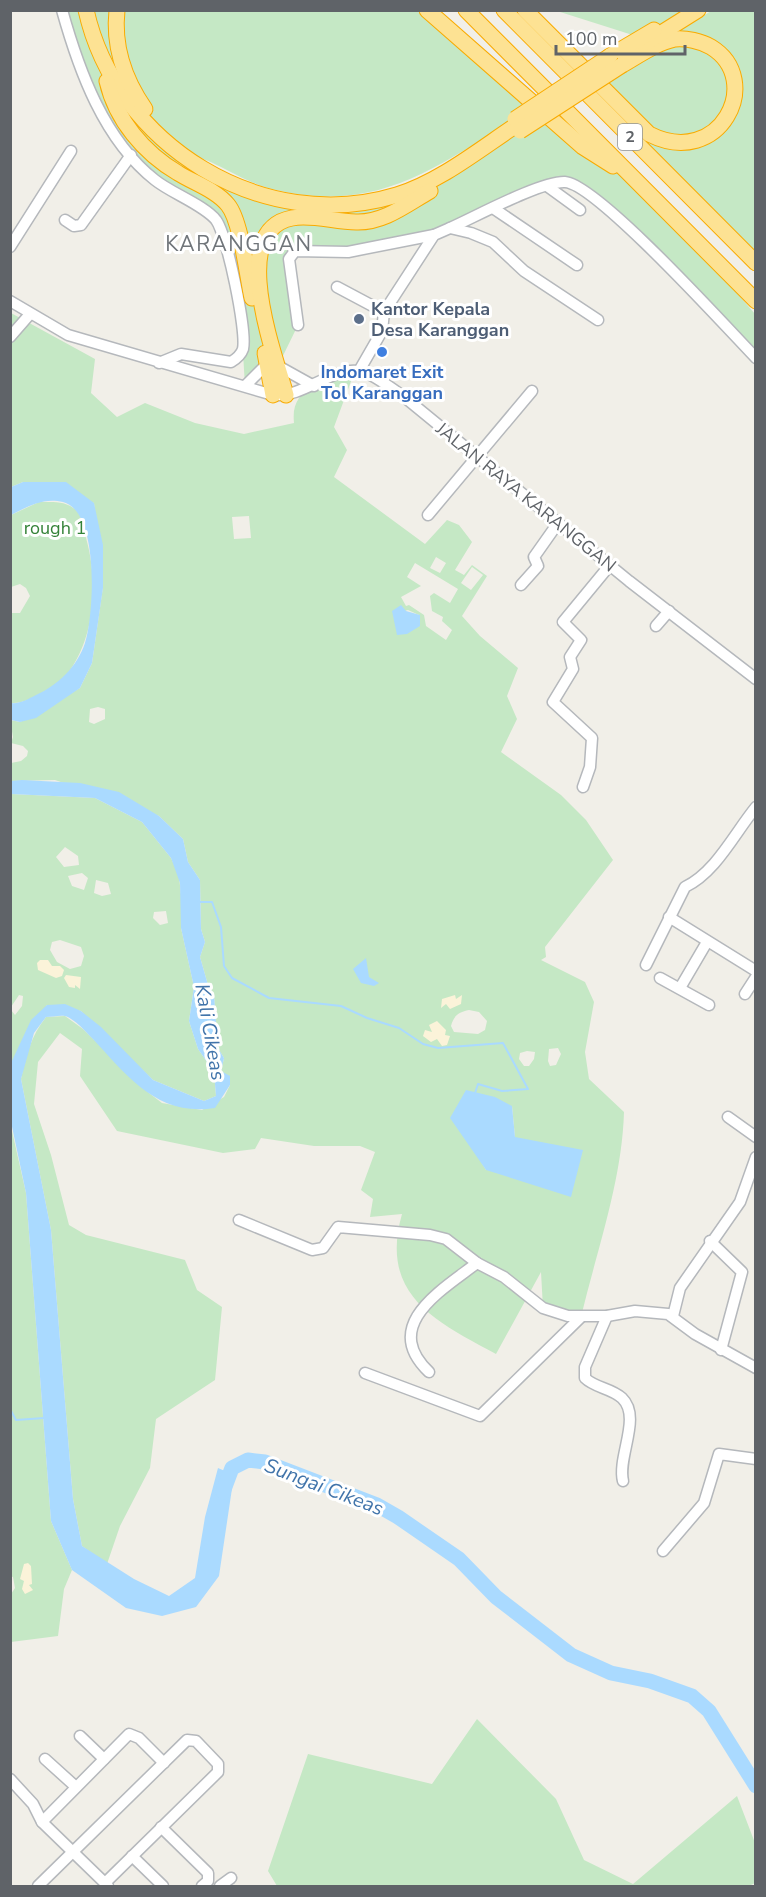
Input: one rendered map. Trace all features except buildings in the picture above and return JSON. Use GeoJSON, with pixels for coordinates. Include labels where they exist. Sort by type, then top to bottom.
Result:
{"type":"FeatureCollection","features":[{"type":"Feature","properties":{"kind":"highway"},"geometry":{"type":"LineString","coordinates":[[86,10],[108,87],[117,107],[137,139],[160,161],[223,200],[233,212],[280,395]]}},
{"type":"Feature","properties":{"kind":"highway"},"geometry":{"type":"LineString","coordinates":[[117,10],[118,48],[123,68],[129,85],[151,117],[168,135],[208,163],[268,188],[323,196],[354,194],[386,188],[414,179],[448,163],[518,125]]}},
{"type":"Feature","properties":{"kind":"highway"},"geometry":{"type":"LineString","coordinates":[[427,10],[583,147],[638,183]]}},
{"type":"Feature","properties":{"kind":"highway","name":"2"},"geometry":{"type":"LineString","coordinates":[[466,10],[756,301]]}},
{"type":"Feature","properties":{"kind":"highway","name":"2"},"geometry":{"type":"LineString","coordinates":[[504,10],[756,263]]}},
{"type":"Feature","properties":{"kind":"highway"},"geometry":{"type":"LineString","coordinates":[[525,10],[643,129],[657,138],[684,144],[705,138],[720,126],[731,106],[735,81],[731,67],[722,55],[706,44],[677,39],[616,61]]}},
{"type":"Feature","properties":{"kind":"highway"},"geometry":{"type":"LineString","coordinates":[[616,61],[684,10]]}},
{"type":"Feature","properties":{"kind":"highway"},"geometry":{"type":"LineString","coordinates":[[101,57],[124,97],[141,118],[176,152],[225,182],[277,199],[341,204],[397,195],[440,176],[698,10]]}},
{"type":"Feature","properties":{"kind":"highway"},"geometry":{"type":"LineString","coordinates":[[273,365],[256,264],[268,231],[292,218],[357,222],[387,216],[444,183],[518,125]]}},
{"type":"Feature","properties":{"kind":"street"},"geometry":{"type":"LineString","coordinates":[[62,10],[87,86],[119,140],[157,182],[215,219],[224,234],[241,320],[243,349],[238,358],[231,362],[181,354],[159,363]]}},
{"type":"Feature","properties":{"kind":"street"},"geometry":{"type":"LineString","coordinates":[[10,247],[71,151]]}},
{"type":"Feature","properties":{"kind":"street"},"geometry":{"type":"LineString","coordinates":[[65,220],[74,226],[81,225],[131,155]]}},
{"type":"Feature","properties":{"kind":"street"},"geometry":{"type":"LineString","coordinates":[[298,324],[289,259],[295,251],[348,252],[434,235],[547,186],[569,182],[589,193],[651,249],[756,358]]}},
{"type":"Feature","properties":{"kind":"street"},"geometry":{"type":"LineString","coordinates":[[547,186],[580,210]]}},
{"type":"Feature","properties":{"kind":"street"},"geometry":{"type":"LineString","coordinates":[[493,208],[577,265]]}},
{"type":"Feature","properties":{"kind":"street"},"geometry":{"type":"LineString","coordinates":[[450,228],[493,242],[527,273],[598,320]]}},
{"type":"Feature","properties":{"kind":"street"},"geometry":{"type":"LineString","coordinates":[[10,301],[68,335],[159,363],[280,395],[314,386],[338,373],[359,371],[382,331],[384,312],[434,235]]}},
{"type":"Feature","properties":{"kind":"street"},"geometry":{"type":"LineString","coordinates":[[337,287],[384,312]]}},
{"type":"Feature","properties":{"kind":"street"},"geometry":{"type":"LineString","coordinates":[[10,337],[30,314]]}},
{"type":"Feature","properties":{"kind":"street"},"geometry":{"type":"LineString","coordinates":[[245,386],[273,365],[314,386]]}},
{"type":"Feature","properties":{"kind":"street","name":"JALAN RAYA KARANGGAN"},"geometry":{"type":"LineString","coordinates":[[359,371],[373,376],[402,396],[610,565],[756,679]]}},
{"type":"Feature","properties":{"kind":"street"},"geometry":{"type":"LineString","coordinates":[[428,515],[532,391]]}},
{"type":"Feature","properties":{"kind":"street"},"geometry":{"type":"LineString","coordinates":[[521,585],[538,566],[534,557],[558,523]]}},
{"type":"Feature","properties":{"kind":"street"},"geometry":{"type":"LineString","coordinates":[[583,788],[590,767],[592,738],[553,701],[573,669],[570,657],[581,640],[563,622],[610,565]]}},
{"type":"Feature","properties":{"kind":"street"},"geometry":{"type":"LineString","coordinates":[[656,626],[669,611]]}},
{"type":"Feature","properties":{"kind":"street"},"geometry":{"type":"LineString","coordinates":[[646,965],[686,886],[693,884],[724,852],[756,807]]}},
{"type":"Feature","properties":{"kind":"street"},"geometry":{"type":"LineString","coordinates":[[669,916],[756,971]]}},
{"type":"Feature","properties":{"kind":"street"},"geometry":{"type":"LineString","coordinates":[[680,988],[707,942]]}},
{"type":"Feature","properties":{"kind":"street"},"geometry":{"type":"LineString","coordinates":[[745,994],[756,976]]}},
{"type":"Feature","properties":{"kind":"street"},"geometry":{"type":"LineString","coordinates":[[660,978],[709,1005]]}},
{"type":"Feature","properties":{"kind":"street"},"geometry":{"type":"LineString","coordinates":[[728,1117],[756,1137]]}},
{"type":"Feature","properties":{"kind":"street"},"geometry":{"type":"LineString","coordinates":[[673,1316],[680,1288],[740,1200],[756,1157]]}},
{"type":"Feature","properties":{"kind":"street"},"geometry":{"type":"LineString","coordinates":[[239,1220],[312,1250],[323,1248],[338,1227],[430,1235],[446,1239],[477,1263],[504,1277],[543,1308],[580,1317],[607,1316],[634,1311],[673,1316],[695,1334],[756,1368]]}},
{"type":"Feature","properties":{"kind":"street"},"geometry":{"type":"LineString","coordinates":[[710,1242],[742,1272],[721,1350]]}},
{"type":"Feature","properties":{"kind":"street"},"geometry":{"type":"LineString","coordinates":[[429,1372],[418,1362],[413,1350],[411,1337],[415,1320],[427,1302],[477,1263]]}},
{"type":"Feature","properties":{"kind":"street"},"geometry":{"type":"LineString","coordinates":[[607,1316],[585,1367],[585,1378],[592,1385],[622,1398],[629,1408],[629,1431],[620,1471],[622,1481]]}},
{"type":"Feature","properties":{"kind":"street"},"geometry":{"type":"LineString","coordinates":[[365,1373],[480,1416],[580,1317]]}},
{"type":"Feature","properties":{"kind":"street"},"geometry":{"type":"LineString","coordinates":[[663,1551],[704,1503],[719,1454],[756,1459]]}},
{"type":"Feature","properties":{"kind":"street"},"geometry":{"type":"LineString","coordinates":[[42,1822],[132,1734],[164,1763]]}},
{"type":"Feature","properties":{"kind":"street"},"geometry":{"type":"LineString","coordinates":[[80,1736],[104,1759]]}},
{"type":"Feature","properties":{"kind":"street"},"geometry":{"type":"LineString","coordinates":[[10,1779],[33,1804],[42,1822],[73,1852],[106,1885],[219,1768],[192,1739],[188,1740],[73,1852],[38,1887]]}},
{"type":"Feature","properties":{"kind":"street"},"geometry":{"type":"LineString","coordinates":[[45,1759],[76,1787]]}},
{"type":"Feature","properties":{"kind":"street"},"geometry":{"type":"LineString","coordinates":[[161,1827],[208,1873],[208,1881],[202,1887]]}},
{"type":"Feature","properties":{"kind":"street"},"geometry":{"type":"LineString","coordinates":[[132,1856],[163,1887]]}},
{"type":"Feature","properties":{"kind":"street"},"geometry":{"type":"LineString","coordinates":[[220,1887],[231,1878]]}},
{"type":"Feature","properties":{"kind":"green space"},"geometry":{"type":"Polygon","coordinates":[[[62,11],[427,11],[537,106],[411,179],[380,190],[346,196],[309,196],[268,188],[211,162],[176,152],[277,199],[411,202],[444,183],[546,114],[638,183],[680,226],[755,314],[755,358],[651,249],[569,182],[405,242],[291,254],[298,325],[278,366],[246,269],[267,364],[245,386],[241,320],[215,218],[157,182],[119,140],[87,86],[62,11]]]}},
{"type":"Feature","properties":{"kind":"green space"},"geometry":{"type":"Polygon","coordinates":[[[557,11],[684,11],[642,38],[557,11]]]}},
{"type":"Feature","properties":{"kind":"green space"},"geometry":{"type":"Polygon","coordinates":[[[711,11],[755,11],[755,263],[635,143],[643,129],[596,82],[711,11]]]}},
{"type":"Feature","properties":{"kind":"green space"},"geometry":{"type":"Polygon","coordinates":[[[11,313],[95,359],[91,393],[117,417],[145,403],[195,423],[244,434],[294,423],[297,401],[303,394],[320,384],[353,376],[334,427],[347,450],[334,477],[425,544],[447,520],[459,525],[472,542],[455,570],[464,575],[472,565],[487,576],[462,616],[480,636],[518,668],[507,696],[517,719],[501,752],[561,795],[586,820],[613,860],[545,947],[546,957],[541,960],[585,982],[594,1002],[585,1052],[589,1079],[624,1112],[614,1190],[581,1317],[543,1308],[541,1272],[496,1354],[433,1317],[406,1285],[398,1265],[397,1242],[402,1214],[370,1217],[373,1199],[361,1190],[375,1152],[360,1146],[314,1146],[261,1138],[255,1149],[223,1153],[117,1131],[80,1076],[82,1049],[60,1033],[38,1062],[34,1104],[51,1155],[69,1225],[86,1235],[185,1260],[197,1290],[222,1307],[215,1380],[156,1419],[150,1468],[120,1526],[107,1564],[82,1546],[73,1499],[51,1230],[21,1079],[25,1062],[33,1039],[46,1017],[65,1016],[83,1029],[162,1103],[202,1110],[224,1097],[230,1085],[221,1072],[224,1058],[218,1048],[214,995],[208,985],[200,957],[205,942],[201,929],[200,880],[188,862],[183,839],[159,816],[55,780],[11,781],[11,763],[21,761],[27,756],[28,751],[23,746],[11,743],[13,737],[10,720],[20,722],[80,688],[92,663],[103,587],[94,503],[23,482],[11,487],[11,313]],[[249,516],[232,517],[234,539],[251,538],[249,516]],[[436,557],[430,568],[440,573],[446,563],[436,557]],[[415,563],[407,577],[421,586],[401,597],[406,606],[409,605],[424,615],[426,626],[446,640],[452,630],[442,621],[443,617],[432,611],[430,596],[434,593],[450,603],[458,589],[415,563]],[[472,567],[461,583],[471,590],[483,575],[472,567]],[[408,610],[394,614],[403,633],[408,632],[419,615],[408,610]],[[98,707],[90,709],[89,722],[94,724],[105,719],[105,709],[98,707]],[[469,1010],[462,1012],[452,1022],[454,1032],[478,1034],[485,1030],[487,1021],[479,1012],[469,1010]],[[558,1048],[549,1049],[550,1066],[556,1065],[561,1054],[558,1048]],[[535,1052],[520,1053],[519,1059],[524,1066],[529,1066],[534,1059],[535,1052]],[[512,1106],[471,1145],[486,1170],[515,1137],[512,1106]]]}},
{"type":"Feature","properties":{"kind":"green space","name":"rough 1"},"geometry":{"type":"Polygon","coordinates":[[[39,502],[69,505],[79,514],[90,555],[92,611],[82,647],[64,678],[33,698],[11,703],[11,613],[20,613],[30,596],[26,588],[20,584],[11,587],[11,515],[39,502]]]}},
{"type":"Feature","properties":{"kind":"green space"},"geometry":{"type":"Polygon","coordinates":[[[11,794],[95,798],[142,822],[171,858],[179,876],[182,904],[181,928],[194,987],[189,1021],[198,1049],[214,1072],[216,1096],[204,1101],[153,1080],[81,1011],[47,1005],[11,1064],[11,1010],[15,1015],[22,1006],[23,996],[19,995],[11,1007],[11,794]],[[65,847],[56,857],[64,867],[79,865],[78,856],[65,847]],[[82,873],[68,876],[72,886],[84,890],[88,878],[82,873]],[[96,880],[94,893],[102,896],[111,894],[108,883],[96,880]],[[166,911],[154,912],[153,918],[160,925],[168,923],[166,911]],[[60,940],[52,942],[50,950],[57,962],[70,969],[81,966],[84,956],[81,947],[60,940]]]}},
{"type":"Feature","properties":{"kind":"green space"},"geometry":{"type":"Polygon","coordinates":[[[10,1122],[26,1193],[51,1521],[72,1570],[64,1589],[58,1636],[11,1642],[11,1594],[15,1588],[13,1577],[10,1576],[10,1122]]]}},
{"type":"Feature","properties":{"kind":"green space"},"geometry":{"type":"Polygon","coordinates":[[[477,1719],[556,1799],[584,1860],[633,1884],[737,1796],[755,1843],[755,1883],[749,1886],[277,1886],[268,1871],[308,1754],[432,1784],[477,1719]]]}},
{"type":"Feature","properties":{"kind":"sand"},"geometry":{"type":"Polygon","coordinates":[[[40,960],[48,960],[52,966],[60,966],[64,970],[62,976],[56,978],[38,970],[37,963],[40,960]]]}},
{"type":"Feature","properties":{"kind":"sand"},"geometry":{"type":"Polygon","coordinates":[[[66,975],[81,977],[80,989],[75,985],[75,988],[69,987],[64,978],[66,975]]]}},
{"type":"Feature","properties":{"kind":"sand"},"geometry":{"type":"Polygon","coordinates":[[[455,995],[456,999],[462,995],[461,1004],[450,1009],[446,1004],[441,1008],[442,999],[455,995]]]}},
{"type":"Feature","properties":{"kind":"sand"},"geometry":{"type":"Polygon","coordinates":[[[437,1021],[446,1030],[445,1035],[450,1036],[447,1045],[442,1046],[437,1039],[431,1042],[423,1036],[425,1030],[432,1032],[429,1025],[437,1021]]]}},
{"type":"Feature","properties":{"kind":"sand"},"geometry":{"type":"Polygon","coordinates":[[[28,1563],[31,1566],[32,1584],[29,1585],[33,1590],[25,1594],[22,1589],[24,1581],[20,1579],[24,1564],[28,1563]]]}},
{"type":"Feature","properties":{"kind":"water"},"geometry":{"type":"Polygon","coordinates":[[[23,482],[66,482],[94,503],[103,545],[103,588],[92,663],[80,688],[36,718],[20,722],[11,720],[11,703],[24,701],[52,686],[66,674],[82,652],[91,610],[92,588],[89,543],[75,509],[63,502],[49,501],[11,515],[11,487],[23,482]]]}},
{"type":"Feature","properties":{"kind":"water"},"geometry":{"type":"Polygon","coordinates":[[[401,605],[406,611],[420,615],[420,626],[407,634],[397,635],[392,611],[401,605]]]}},
{"type":"Feature","properties":{"kind":"water","name":"Kali Cikeas"},"geometry":{"type":"Polygon","coordinates":[[[11,781],[80,783],[119,792],[159,816],[183,839],[188,862],[200,880],[201,929],[205,942],[200,957],[208,985],[214,995],[218,1048],[224,1058],[221,1071],[230,1076],[230,1085],[215,1108],[195,1109],[177,1106],[146,1091],[132,1080],[80,1026],[65,1016],[46,1017],[34,1033],[21,1079],[51,1230],[73,1499],[82,1546],[134,1579],[169,1596],[195,1578],[205,1517],[218,1468],[234,1475],[219,1576],[196,1607],[162,1616],[126,1608],[72,1570],[51,1521],[26,1193],[11,1122],[11,1063],[31,1020],[47,1005],[65,1004],[81,1011],[101,1027],[153,1080],[204,1101],[216,1096],[214,1072],[198,1049],[189,1021],[194,987],[181,928],[180,883],[171,858],[142,822],[95,798],[11,794],[11,781]]]}},
{"type":"Feature","properties":{"kind":"water"},"geometry":{"type":"Polygon","coordinates":[[[366,958],[369,977],[379,983],[374,986],[361,983],[353,969],[366,958]]]}},
{"type":"Feature","properties":{"kind":"water"},"geometry":{"type":"Polygon","coordinates":[[[466,1090],[495,1097],[512,1106],[515,1137],[583,1150],[571,1197],[486,1170],[450,1118],[466,1090]]]}},
{"type":"Feature","properties":{"kind":"waterway"},"geometry":{"type":"LineString","coordinates":[[198,902],[212,902],[221,927],[224,966],[232,978],[269,998],[341,1006],[367,1018],[399,1028],[423,1044],[438,1048],[503,1043],[528,1089],[502,1091],[478,1084],[475,1093]]}},
{"type":"Feature","properties":{"kind":"waterway"},"geometry":{"type":"LineString","coordinates":[[10,1409],[16,1420],[44,1418]]}},
{"type":"Feature","properties":{"kind":"waterway","name":"Sungai Cikeas"},"geometry":{"type":"LineString","coordinates":[[223,1492],[232,1468],[248,1460],[265,1462],[377,1505],[459,1559],[496,1597],[571,1655],[611,1673],[650,1681],[692,1696],[709,1711],[756,1786]]}},
{"type":"Feature","properties":{"kind":"place","name":"Kantor Kepala Desa Karanggan"},"geometry":{"type":"Point","coordinates":[359,319]}},
{"type":"Feature","properties":{"kind":"place","name":"Indomaret Exit Tol Karanggan"},"geometry":{"type":"Point","coordinates":[382,352]}},
{"type":"Feature","properties":{"kind":"district","name":"KARANGGAN"},"geometry":{"type":"Point","coordinates":[239,244]}}]}
